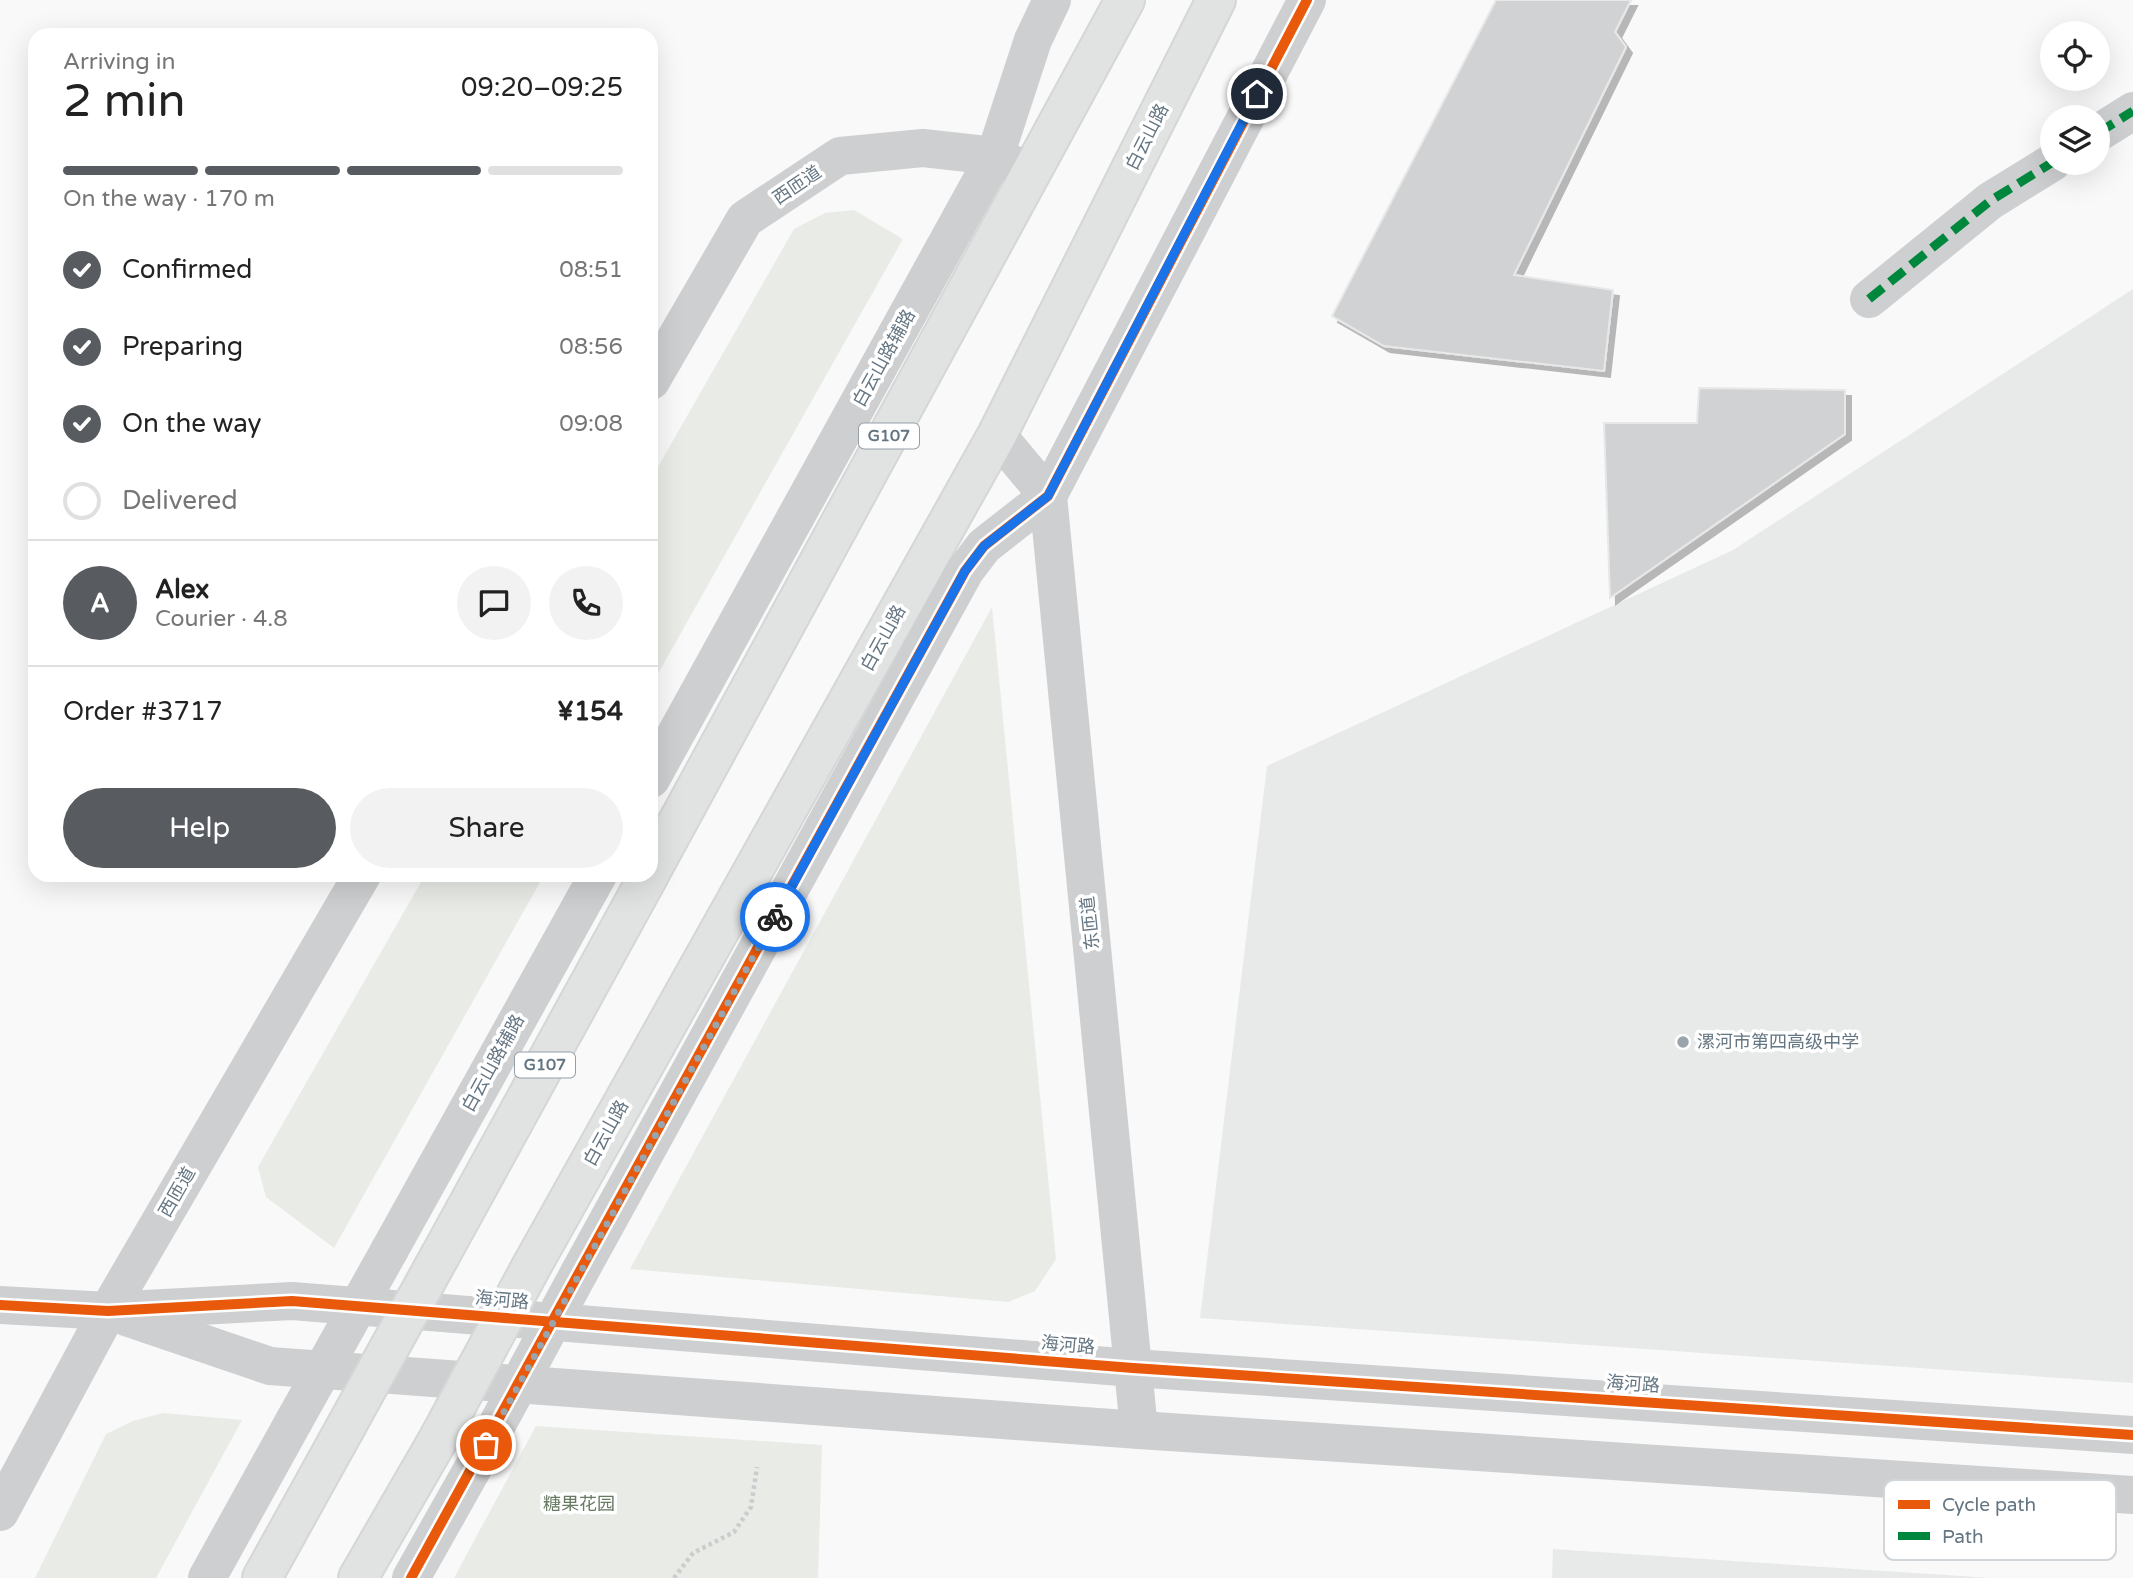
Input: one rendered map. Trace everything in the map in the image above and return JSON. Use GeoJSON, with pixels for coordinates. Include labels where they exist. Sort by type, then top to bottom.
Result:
{"type":"FeatureCollection","features":[{"type":"Feature","properties":{"kind":"highway","name":"G107"},"geometry":{"type":"LineString","coordinates":[[658,858],[1125,0]]}},
{"type":"Feature","properties":{"kind":"highway","name":"白云山路"},"geometry":{"type":"LineString","coordinates":[[358,1578],[439,1438],[531,1267],[997,435],[1216,0]]}},
{"type":"Feature","properties":{"kind":"highway","name":"G107"},"geometry":{"type":"LineString","coordinates":[[262,1578],[645,882]]}},
{"type":"Feature","properties":{"kind":"street","name":"白云山路辅路"},"geometry":{"type":"LineString","coordinates":[[658,766],[995,156],[1034,40],[1052,0]]}},
{"type":"Feature","properties":{"kind":"street"},"geometry":{"type":"LineString","coordinates":[[411,1578],[965,571],[984,546],[1048,496],[1307,0]]}},
{"type":"Feature","properties":{"kind":"street"},"geometry":{"type":"LineString","coordinates":[[2110,125],[2133,111]]}},
{"type":"Feature","properties":{"kind":"street","name":"西匝道"},"geometry":{"type":"LineString","coordinates":[[658,369],[745,219],[840,156],[923,148],[995,156],[1033,173]]}},
{"type":"Feature","properties":{"kind":"street"},"geometry":{"type":"LineString","coordinates":[[1869,299],[1990,201],[2040,170]]}},
{"type":"Feature","properties":{"kind":"street"},"geometry":{"type":"LineString","coordinates":[[997,435],[1048,496]]}},
{"type":"Feature","properties":{"kind":"street","name":"东匝道"},"geometry":{"type":"LineString","coordinates":[[1048,496],[1139,1430]]}},
{"type":"Feature","properties":{"kind":"street","name":"西匝道"},"geometry":{"type":"LineString","coordinates":[[0,1512],[108,1311],[358,882]]}},
{"type":"Feature","properties":{"kind":"street","name":"白云山路辅路"},"geometry":{"type":"LineString","coordinates":[[207,1578],[594,882]]}},
{"type":"Feature","properties":{"kind":"street","name":"海河路"},"geometry":{"type":"LineString","coordinates":[[0,1305],[108,1311],[292,1301],[1133,1368],[2133,1435]]}},
{"type":"Feature","properties":{"kind":"street","name":"海河路"},"geometry":{"type":"LineString","coordinates":[[108,1311],[270,1366],[1139,1430],[1904,1480]]}},
{"type":"Feature","properties":{"kind":"path"},"geometry":{"type":"LineString","coordinates":[[674,1578],[694,1553],[734,1532],[751,1507],[757,1467]]}},
{"type":"Feature","properties":{"kind":"shaded area","name":"漯河市第四高级中学"},"geometry":{"type":"Polygon","coordinates":[[[2133,289],[2133,1383],[1200,1318],[1267,766],[1733,550],[2133,289]]]}},
{"type":"Feature","properties":{"kind":"shaded area"},"geometry":{"type":"Polygon","coordinates":[[[1553,1549],[1991,1578],[1552,1578],[1553,1549]]]}},
{"type":"Feature","properties":{"kind":"green space"},"geometry":{"type":"Polygon","coordinates":[[[854,210],[903,239],[658,674],[658,467],[794,229],[825,213],[854,210]]]}},
{"type":"Feature","properties":{"kind":"green space"},"geometry":{"type":"Polygon","coordinates":[[[992,607],[1056,1259],[1035,1291],[1008,1302],[630,1269],[992,607]]]}},
{"type":"Feature","properties":{"kind":"green space"},"geometry":{"type":"Polygon","coordinates":[[[421,882],[540,882],[334,1248],[266,1197],[258,1167],[421,882]]]}},
{"type":"Feature","properties":{"kind":"green space"},"geometry":{"type":"Polygon","coordinates":[[[163,1413],[242,1420],[156,1578],[35,1578],[106,1434],[133,1421],[163,1413]]]}},
{"type":"Feature","properties":{"kind":"green space","name":"糖果花园"},"geometry":{"type":"Polygon","coordinates":[[[536,1426],[822,1445],[818,1578],[454,1578],[536,1426]]]}},
{"type":"Feature","properties":{"kind":"building"},"geometry":{"type":"Polygon","coordinates":[[[1496,0],[1631,0],[1615,32],[1626,47],[1514,275],[1613,290],[1604,371],[1384,346],[1332,316],[1496,0]]]}},
{"type":"Feature","properties":{"kind":"building"},"geometry":{"type":"Polygon","coordinates":[[[1699,388],[1845,390],[1845,434],[1610,598],[1604,423],[1697,423],[1699,388]]]}},
{"type":"Feature","properties":{"kind":"marked path"},"geometry":{"type":"LineString","coordinates":[[2110,125],[2133,111]]}},
{"type":"Feature","properties":{"kind":"marked path"},"geometry":{"type":"LineString","coordinates":[[1869,299],[1990,201],[2040,170]]}},
{"type":"Feature","properties":{"kind":"cycle path"},"geometry":{"type":"LineString","coordinates":[[411,1578],[965,571],[984,546],[1048,496],[1307,0]]}},
{"type":"Feature","properties":{"kind":"cycle path"},"geometry":{"type":"LineString","coordinates":[[0,1305],[108,1311],[292,1301],[1133,1368],[2133,1435]]}},
{"type":"Feature","properties":{"kind":"way so far"},"geometry":{"type":"LineString","coordinates":[[486,1445],[775,917]]}},
{"type":"Feature","properties":{"kind":"place","name":"漯河市第四高级中学"},"geometry":{"type":"Point","coordinates":[1683,1042]}},
{"type":"Feature","properties":{"kind":"route"},"geometry":{"type":"LineString","coordinates":[[775,917],[965,571],[984,546],[1048,496],[1257,94]]}}]}
